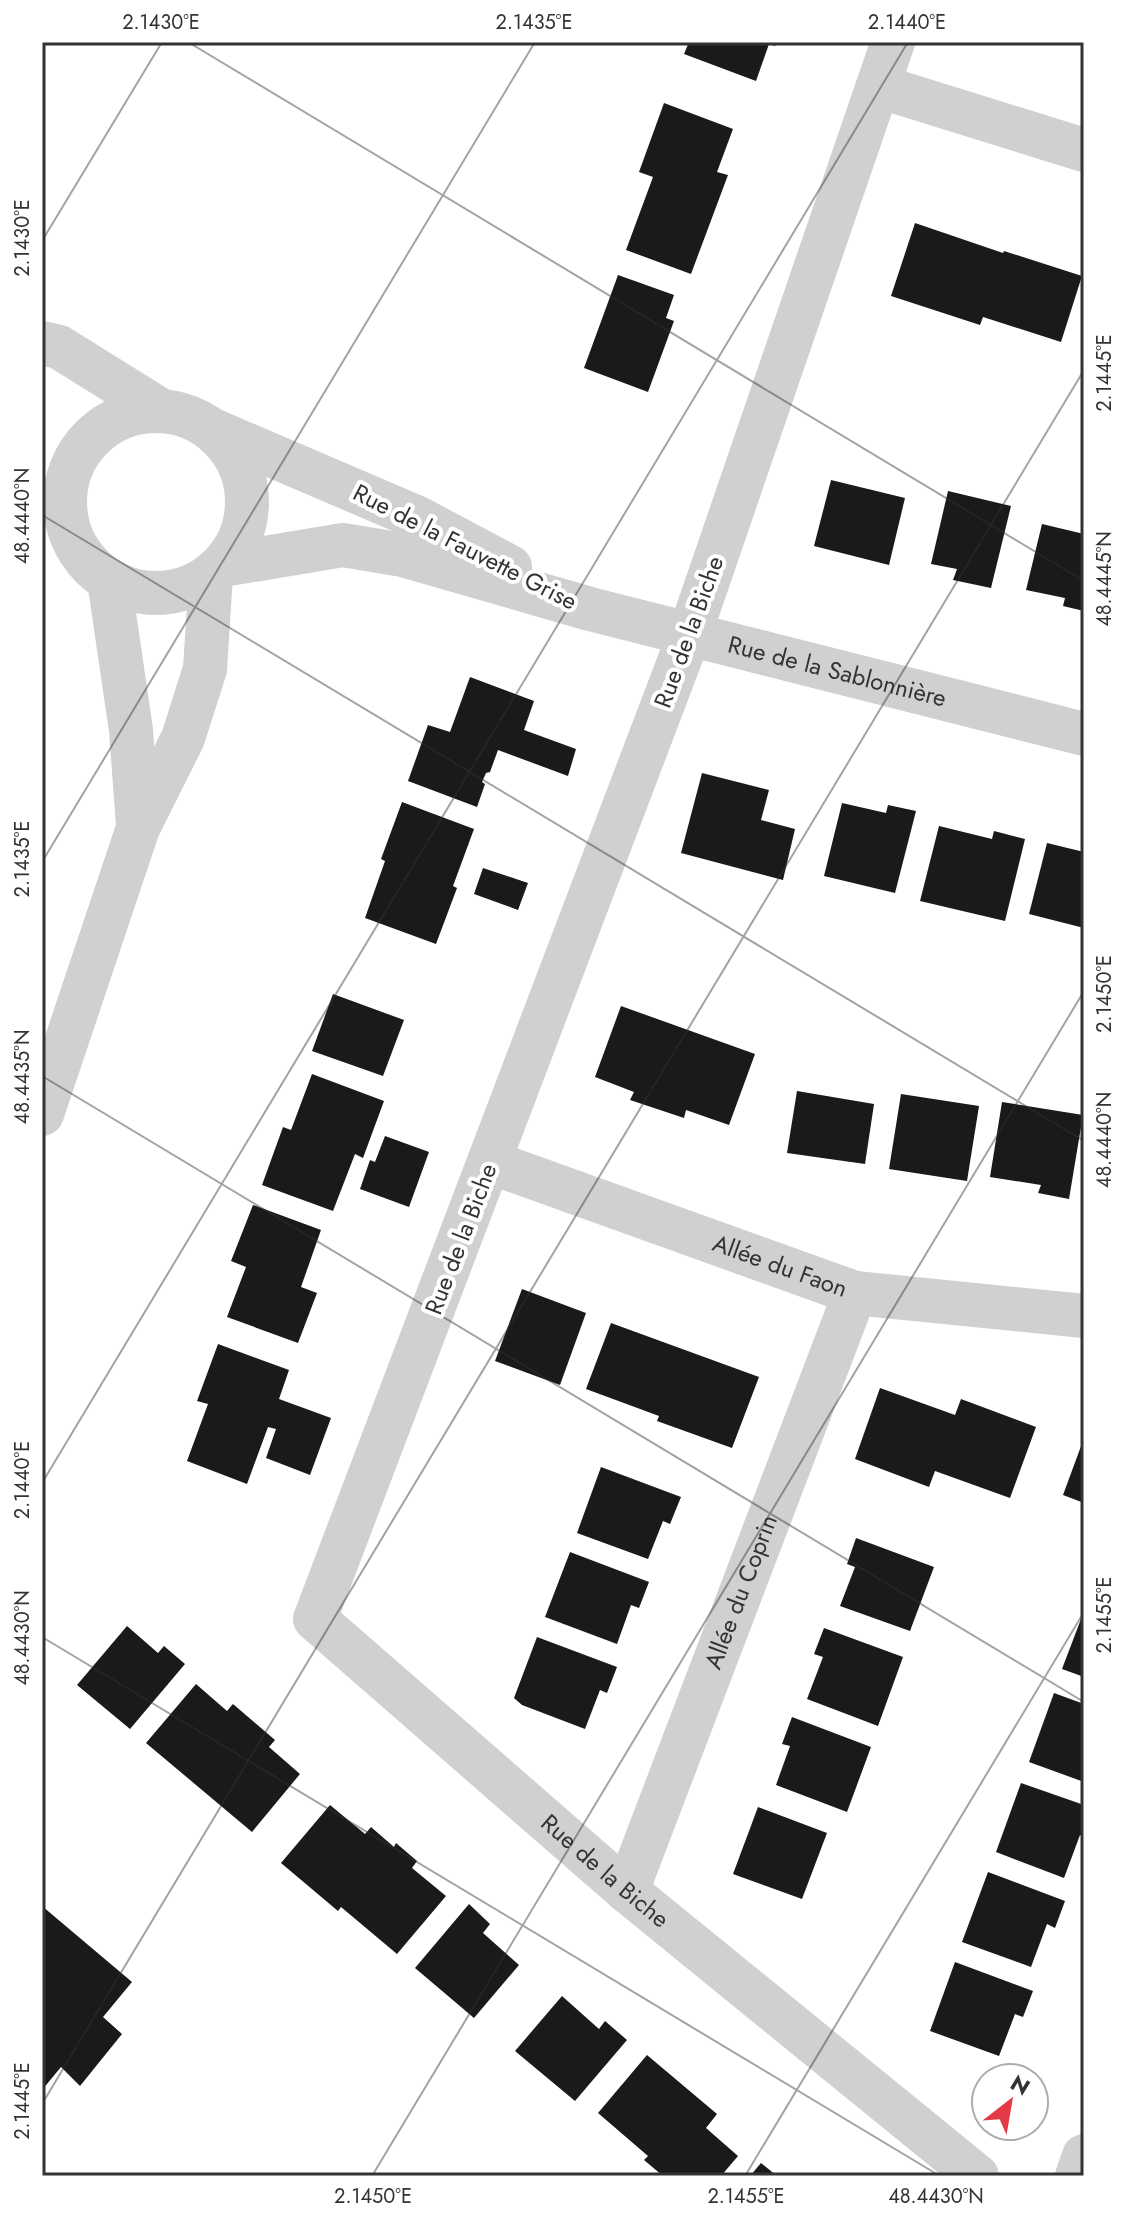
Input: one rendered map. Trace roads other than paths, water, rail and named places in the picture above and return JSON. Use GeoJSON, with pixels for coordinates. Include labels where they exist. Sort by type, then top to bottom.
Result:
{"type":"FeatureCollection","features":[{"type":"Feature","properties":{"kind":"street","name":"Rue de la Biche"},"geometry":{"type":"LineString","coordinates":[[893,42],[690,633],[315,1619],[627,1891],[977,2176]]}},
{"type":"Feature","properties":{"kind":"street"},"geometry":{"type":"LineString","coordinates":[[878,86],[1084,150]]}},
{"type":"Feature","properties":{"kind":"street"},"geometry":{"type":"LineString","coordinates":[[42,343],[59,347],[160,410]]}},
{"type":"Feature","properties":{"kind":"street"},"geometry":{"type":"LineString","coordinates":[[160,410],[189,416],[215,431],[234,453],[245,482],[247,511],[240,540],[217,570],[187,588],[161,593],[134,591],[109,580],[85,560],[70,534],[53,490],[68,474],[82,447],[103,426],[130,414],[160,410]]}},
{"type":"Feature","properties":{"kind":"street","name":"Rue de la Fauvette Grise"},"geometry":{"type":"LineString","coordinates":[[215,431],[418,518],[590,609]]}},
{"type":"Feature","properties":{"kind":"street","name":"Rue de la Fauvette Grise"},"geometry":{"type":"LineString","coordinates":[[217,570],[343,545],[403,555],[590,609]]}},
{"type":"Feature","properties":{"kind":"street"},"geometry":{"type":"LineString","coordinates":[[42,1114],[138,828],[183,738],[205,669],[217,570]]}},
{"type":"Feature","properties":{"kind":"street"},"geometry":{"type":"LineString","coordinates":[[109,580],[131,730],[138,828]]}},
{"type":"Feature","properties":{"kind":"street","name":"Rue de la Sablonnière"},"geometry":{"type":"LineString","coordinates":[[590,609],[1084,734]]}},
{"type":"Feature","properties":{"kind":"street","name":"Allée du Faon"},"geometry":{"type":"LineString","coordinates":[[490,1162],[855,1293],[1084,1316]]}},
{"type":"Feature","properties":{"kind":"street","name":"Allée du Coprin"},"geometry":{"type":"LineString","coordinates":[[627,1891],[855,1293]]}},
{"type":"Feature","properties":{"kind":"street"},"geometry":{"type":"LineString","coordinates":[[1077,2176],[1084,2156]]}}]}
